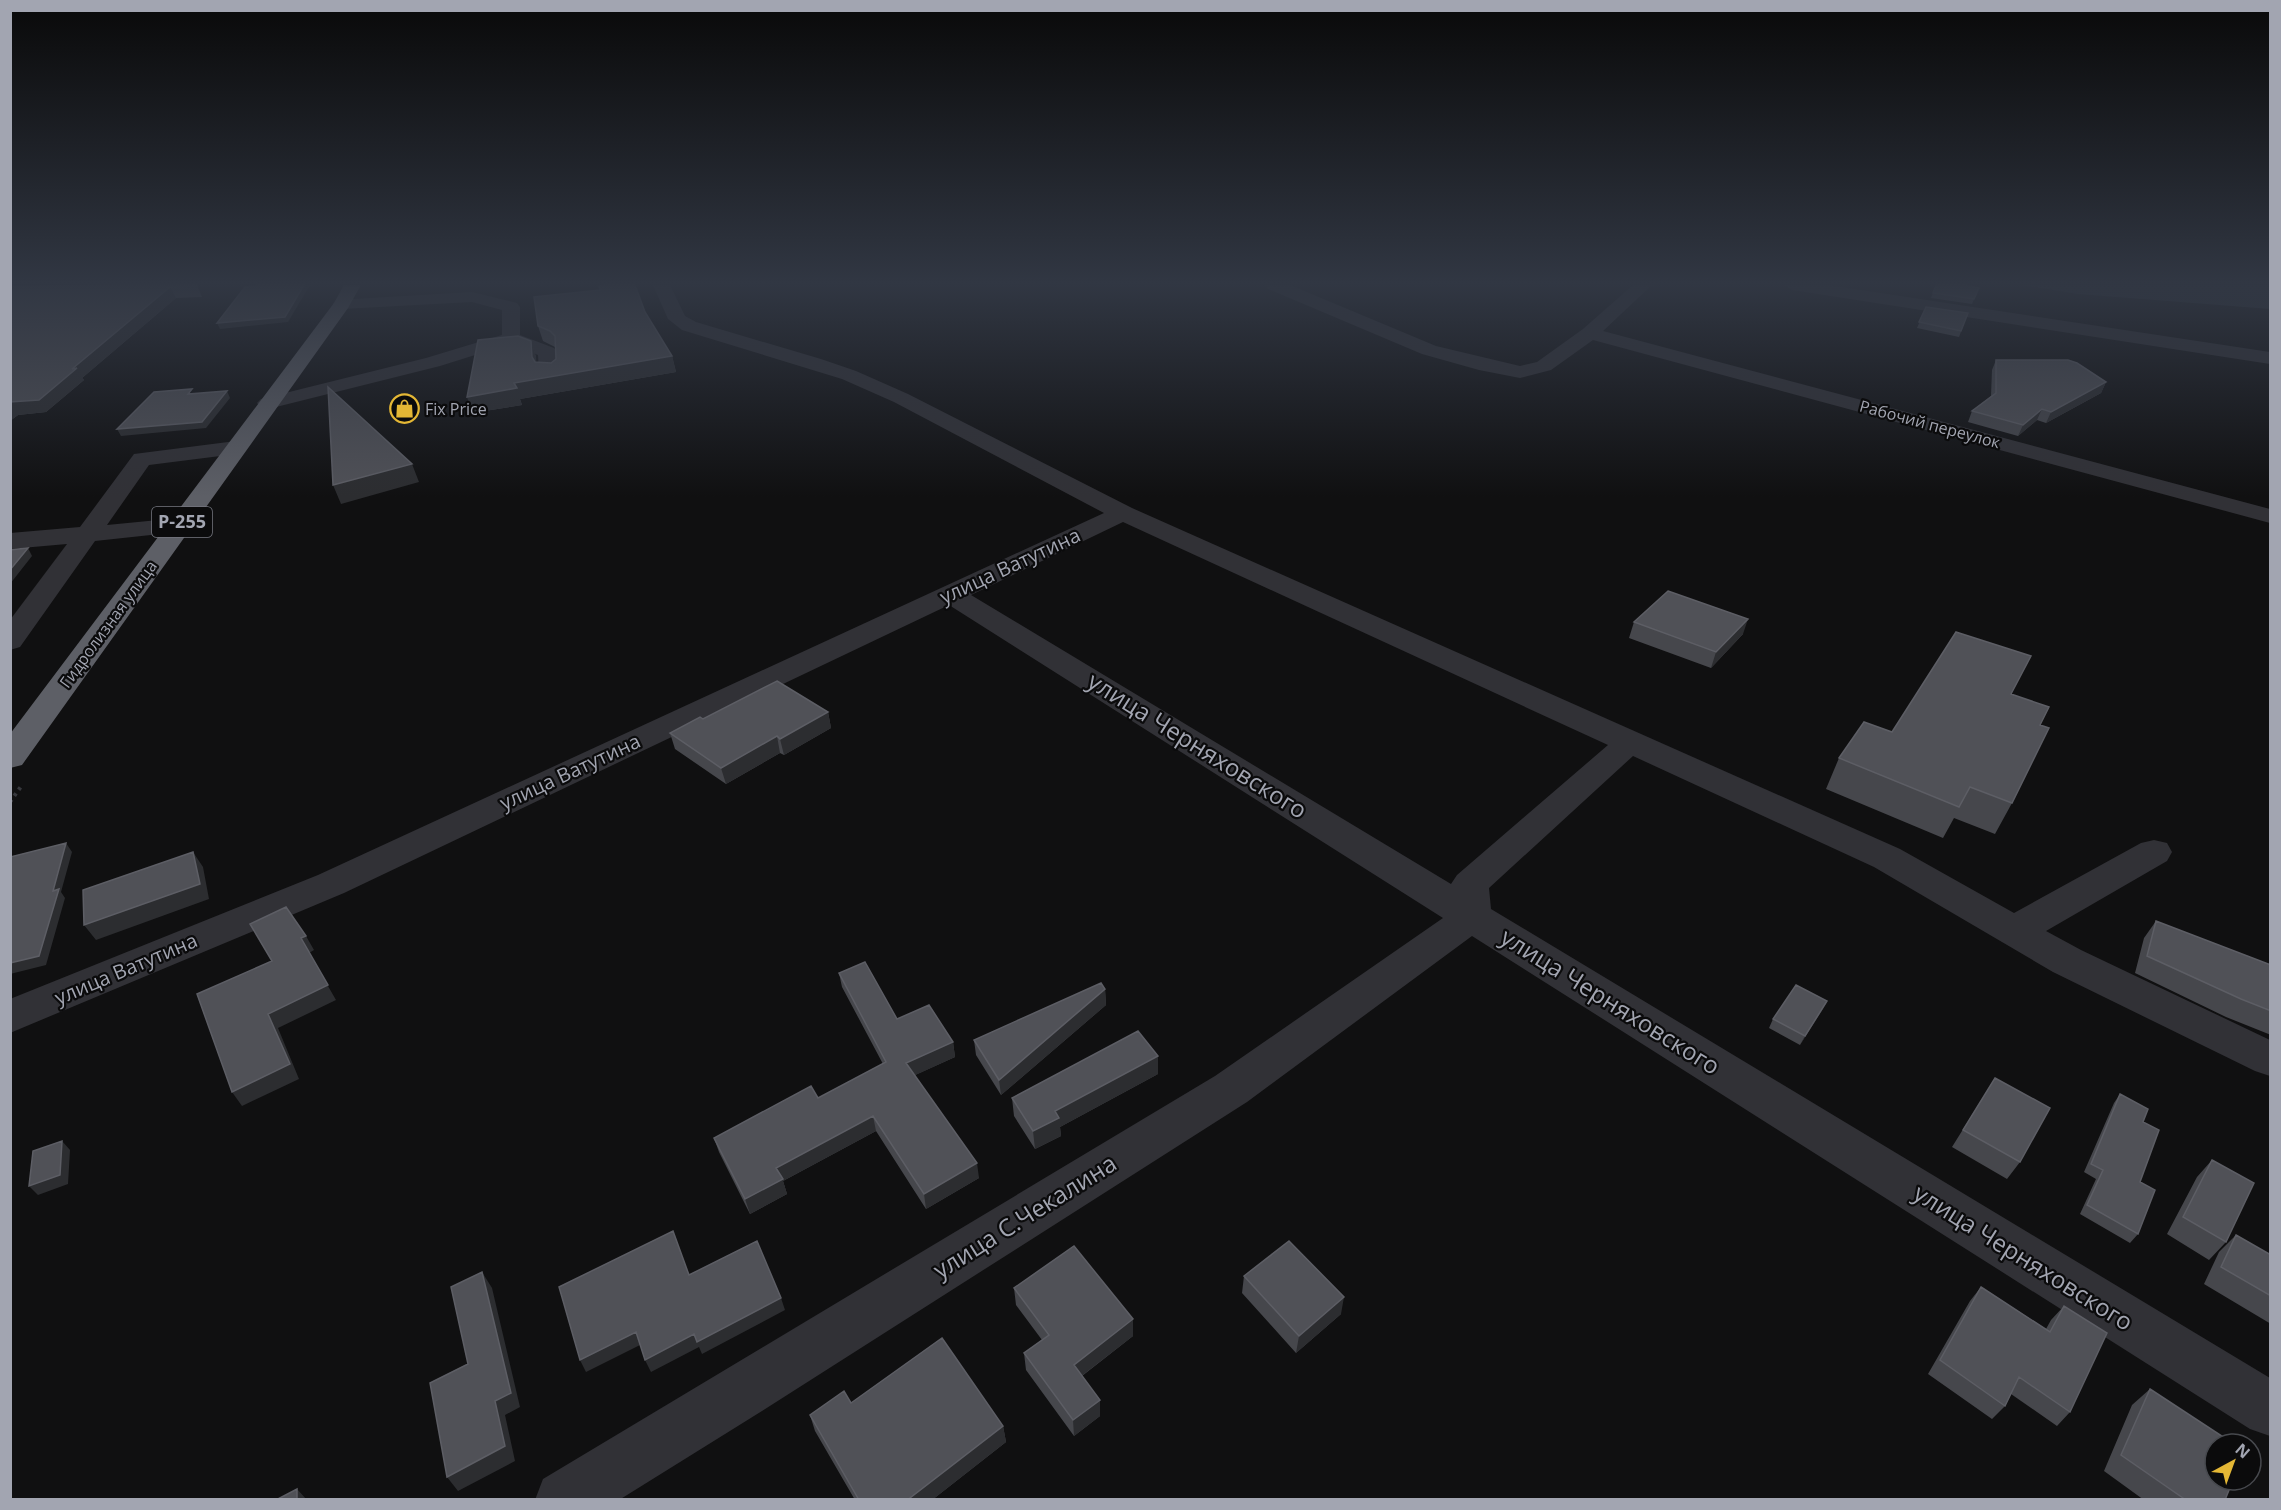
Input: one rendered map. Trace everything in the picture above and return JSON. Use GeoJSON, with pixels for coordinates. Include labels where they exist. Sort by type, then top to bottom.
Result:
{"type":"FeatureCollection","features":[{"type":"Feature","properties":{"kind":"highway","name":"Гидролизная улица"},"geometry":{"type":"LineString","coordinates":[[10,758],[303,355]]}},
{"type":"Feature","properties":{"kind":"street"},"geometry":{"type":"LineString","coordinates":[[268,403],[454,355]]}},
{"type":"Feature","properties":{"kind":"street"},"geometry":{"type":"LineString","coordinates":[[547,355],[549,373]]}},
{"type":"Feature","properties":{"kind":"street"},"geometry":{"type":"LineString","coordinates":[[785,355],[849,375],[901,398],[1123,513],[1887,858],[2067,961],[2271,1059]]}},
{"type":"Feature","properties":{"kind":"street"},"geometry":{"type":"LineString","coordinates":[[1450,355],[1514,372],[1544,366],[1559,355]]}},
{"type":"Feature","properties":{"kind":"street","name":"Рабочий переулок"},"geometry":{"type":"LineString","coordinates":[[1674,355],[2271,516]]}},
{"type":"Feature","properties":{"kind":"street"},"geometry":{"type":"LineString","coordinates":[[2256,355],[2271,358]]}},
{"type":"Feature","properties":{"kind":"street"},"geometry":{"type":"LineString","coordinates":[[10,640],[142,459],[236,448]]}},
{"type":"Feature","properties":{"kind":"street","name":"улица Ватутина"},"geometry":{"type":"LineString","coordinates":[[10,1017],[331,884],[1123,513]]}},
{"type":"Feature","properties":{"kind":"street"},"geometry":{"type":"LineString","coordinates":[[10,541],[179,526]]}},
{"type":"Feature","properties":{"kind":"street","name":"улица Черняховского"},"geometry":{"type":"LineString","coordinates":[[950,594],[1473,916],[2018,1256],[2271,1410]]}},
{"type":"Feature","properties":{"kind":"street"},"geometry":{"type":"LineString","coordinates":[[1473,916],[1470,884],[1629,743]]}},
{"type":"Feature","properties":{"kind":"street"},"geometry":{"type":"LineString","coordinates":[[2014,931],[2154,852]]}},
{"type":"Feature","properties":{"kind":"street","name":"улица С.Чекалина"},"geometry":{"type":"LineString","coordinates":[[564,1500],[743,1392],[1231,1089],[1473,916]]}},
{"type":"Feature","properties":{"kind":"building"},"geometry":{"type":"Polygon","coordinates":[[[10,355],[88,355],[39,400],[10,402],[10,355]]]}},
{"type":"Feature","properties":{"kind":"building"},"geometry":{"type":"Polygon","coordinates":[[[475,355],[532,355],[535,362],[551,363],[556,359],[556,355],[672,356],[514,383],[517,388],[467,397],[475,355]]]}},
{"type":"Feature","properties":{"kind":"building"},"geometry":{"type":"Polygon","coordinates":[[[1996,360],[2068,360],[2077,363],[2106,382],[2051,412],[2042,409],[2023,425],[1972,411],[1996,393],[1996,360]]]}},
{"type":"Feature","properties":{"kind":"building"},"geometry":{"type":"Polygon","coordinates":[[[328,387],[412,464],[333,485],[328,387]]]}},
{"type":"Feature","properties":{"kind":"building"},"geometry":{"type":"Polygon","coordinates":[[[192,389],[188,394],[227,391],[202,422],[117,429],[154,392],[192,389]]]}},
{"type":"Feature","properties":{"kind":"building"},"geometry":{"type":"Polygon","coordinates":[[[28,548],[10,570],[10,550],[28,548]]]}},
{"type":"Feature","properties":{"kind":"building"},"geometry":{"type":"Polygon","coordinates":[[[1668,591],[1748,619],[1716,652],[1634,622],[1668,591]]]}},
{"type":"Feature","properties":{"kind":"building"},"geometry":{"type":"Polygon","coordinates":[[[1956,632],[2031,656],[2011,694],[2049,707],[2040,725],[2049,728],[2012,803],[1970,787],[1959,807],[1839,758],[1864,722],[1892,732],[1956,632]]]}},
{"type":"Feature","properties":{"kind":"building"},"geometry":{"type":"Polygon","coordinates":[[[777,681],[828,712],[780,739],[777,736],[721,768],[670,733],[700,717],[703,719],[777,681]]]}},
{"type":"Feature","properties":{"kind":"building"},"geometry":{"type":"Polygon","coordinates":[[[66,843],[53,891],[59,889],[39,956],[10,963],[10,857],[66,843]]]}},
{"type":"Feature","properties":{"kind":"building"},"geometry":{"type":"Polygon","coordinates":[[[193,852],[200,884],[84,925],[83,890],[193,852]]]}},
{"type":"Feature","properties":{"kind":"building"},"geometry":{"type":"Polygon","coordinates":[[[286,907],[306,936],[301,938],[328,985],[268,1014],[290,1064],[232,1092],[197,994],[272,961],[250,924],[286,907]]]}},
{"type":"Feature","properties":{"kind":"building"},"geometry":{"type":"Polygon","coordinates":[[[2156,921],[2271,965],[2271,1011],[2147,956],[2156,921]]]}},
{"type":"Feature","properties":{"kind":"building"},"geometry":{"type":"Polygon","coordinates":[[[865,962],[897,1019],[929,1005],[953,1042],[906,1063],[977,1163],[924,1194],[873,1116],[776,1168],[783,1179],[745,1199],[714,1138],[811,1086],[818,1098],[886,1062],[839,973],[865,962]]]}},
{"type":"Feature","properties":{"kind":"building"},"geometry":{"type":"Polygon","coordinates":[[[1101,983],[1105,989],[999,1080],[974,1040],[1101,983]]]}},
{"type":"Feature","properties":{"kind":"building"},"geometry":{"type":"Polygon","coordinates":[[[1796,985],[1827,1001],[1805,1036],[1773,1019],[1796,985]]]}},
{"type":"Feature","properties":{"kind":"building"},"geometry":{"type":"Polygon","coordinates":[[[1138,1031],[1158,1056],[1055,1111],[1059,1118],[1033,1131],[1012,1098],[1138,1031]]]}},
{"type":"Feature","properties":{"kind":"building"},"geometry":{"type":"Polygon","coordinates":[[[1995,1078],[2050,1108],[2020,1162],[1963,1130],[1995,1078]]]}},
{"type":"Feature","properties":{"kind":"building"},"geometry":{"type":"Polygon","coordinates":[[[2120,1094],[2148,1109],[2143,1122],[2159,1130],[2140,1182],[2155,1190],[2138,1234],[2087,1205],[2103,1170],[2091,1164],[2120,1094]]]}},
{"type":"Feature","properties":{"kind":"building"},"geometry":{"type":"Polygon","coordinates":[[[62,1141],[60,1175],[29,1186],[33,1151],[62,1141]]]}},
{"type":"Feature","properties":{"kind":"building"},"geometry":{"type":"Polygon","coordinates":[[[2212,1160],[2254,1183],[2226,1242],[2183,1217],[2212,1160]]]}},
{"type":"Feature","properties":{"kind":"building"},"geometry":{"type":"Polygon","coordinates":[[[673,1231],[689,1275],[757,1241],[781,1298],[697,1342],[694,1334],[645,1360],[636,1332],[580,1360],[559,1287],[673,1231]]]}},
{"type":"Feature","properties":{"kind":"building"},"geometry":{"type":"Polygon","coordinates":[[[2236,1235],[2271,1255],[2271,1296],[2221,1267],[2236,1235]]]}},
{"type":"Feature","properties":{"kind":"building"},"geometry":{"type":"Polygon","coordinates":[[[1289,1241],[1344,1297],[1299,1336],[1244,1276],[1289,1241]]]}},
{"type":"Feature","properties":{"kind":"building"},"geometry":{"type":"Polygon","coordinates":[[[1074,1246],[1133,1319],[1074,1365],[1100,1400],[1073,1420],[1024,1353],[1049,1335],[1014,1288],[1074,1246]]]}},
{"type":"Feature","properties":{"kind":"building"},"geometry":{"type":"Polygon","coordinates":[[[482,1272],[511,1393],[495,1401],[505,1446],[447,1477],[430,1383],[468,1364],[451,1287],[482,1272]]]}},
{"type":"Feature","properties":{"kind":"building"},"geometry":{"type":"Polygon","coordinates":[[[1981,1287],[2050,1332],[2064,1306],[2107,1333],[2070,1412],[2019,1377],[2005,1406],[1940,1360],[1981,1287]]]}},
{"type":"Feature","properties":{"kind":"building"},"geometry":{"type":"Polygon","coordinates":[[[942,1338],[1003,1426],[910,1498],[911,1500],[859,1500],[810,1415],[844,1391],[851,1403],[942,1338]]]}},
{"type":"Feature","properties":{"kind":"building"},"geometry":{"type":"Polygon","coordinates":[[[2150,1389],[2216,1432],[2203,1432],[2203,1492],[2228,1492],[2225,1500],[2186,1500],[2121,1455],[2150,1389]]]}},
{"type":"Feature","properties":{"kind":"building"},"geometry":{"type":"Polygon","coordinates":[[[297,1489],[297,1500],[276,1500],[297,1489]]]}},
{"type":"Feature","properties":{"kind":"place","name":"Fix Price"},"geometry":{"type":"Point","coordinates":[404,409]}}]}
